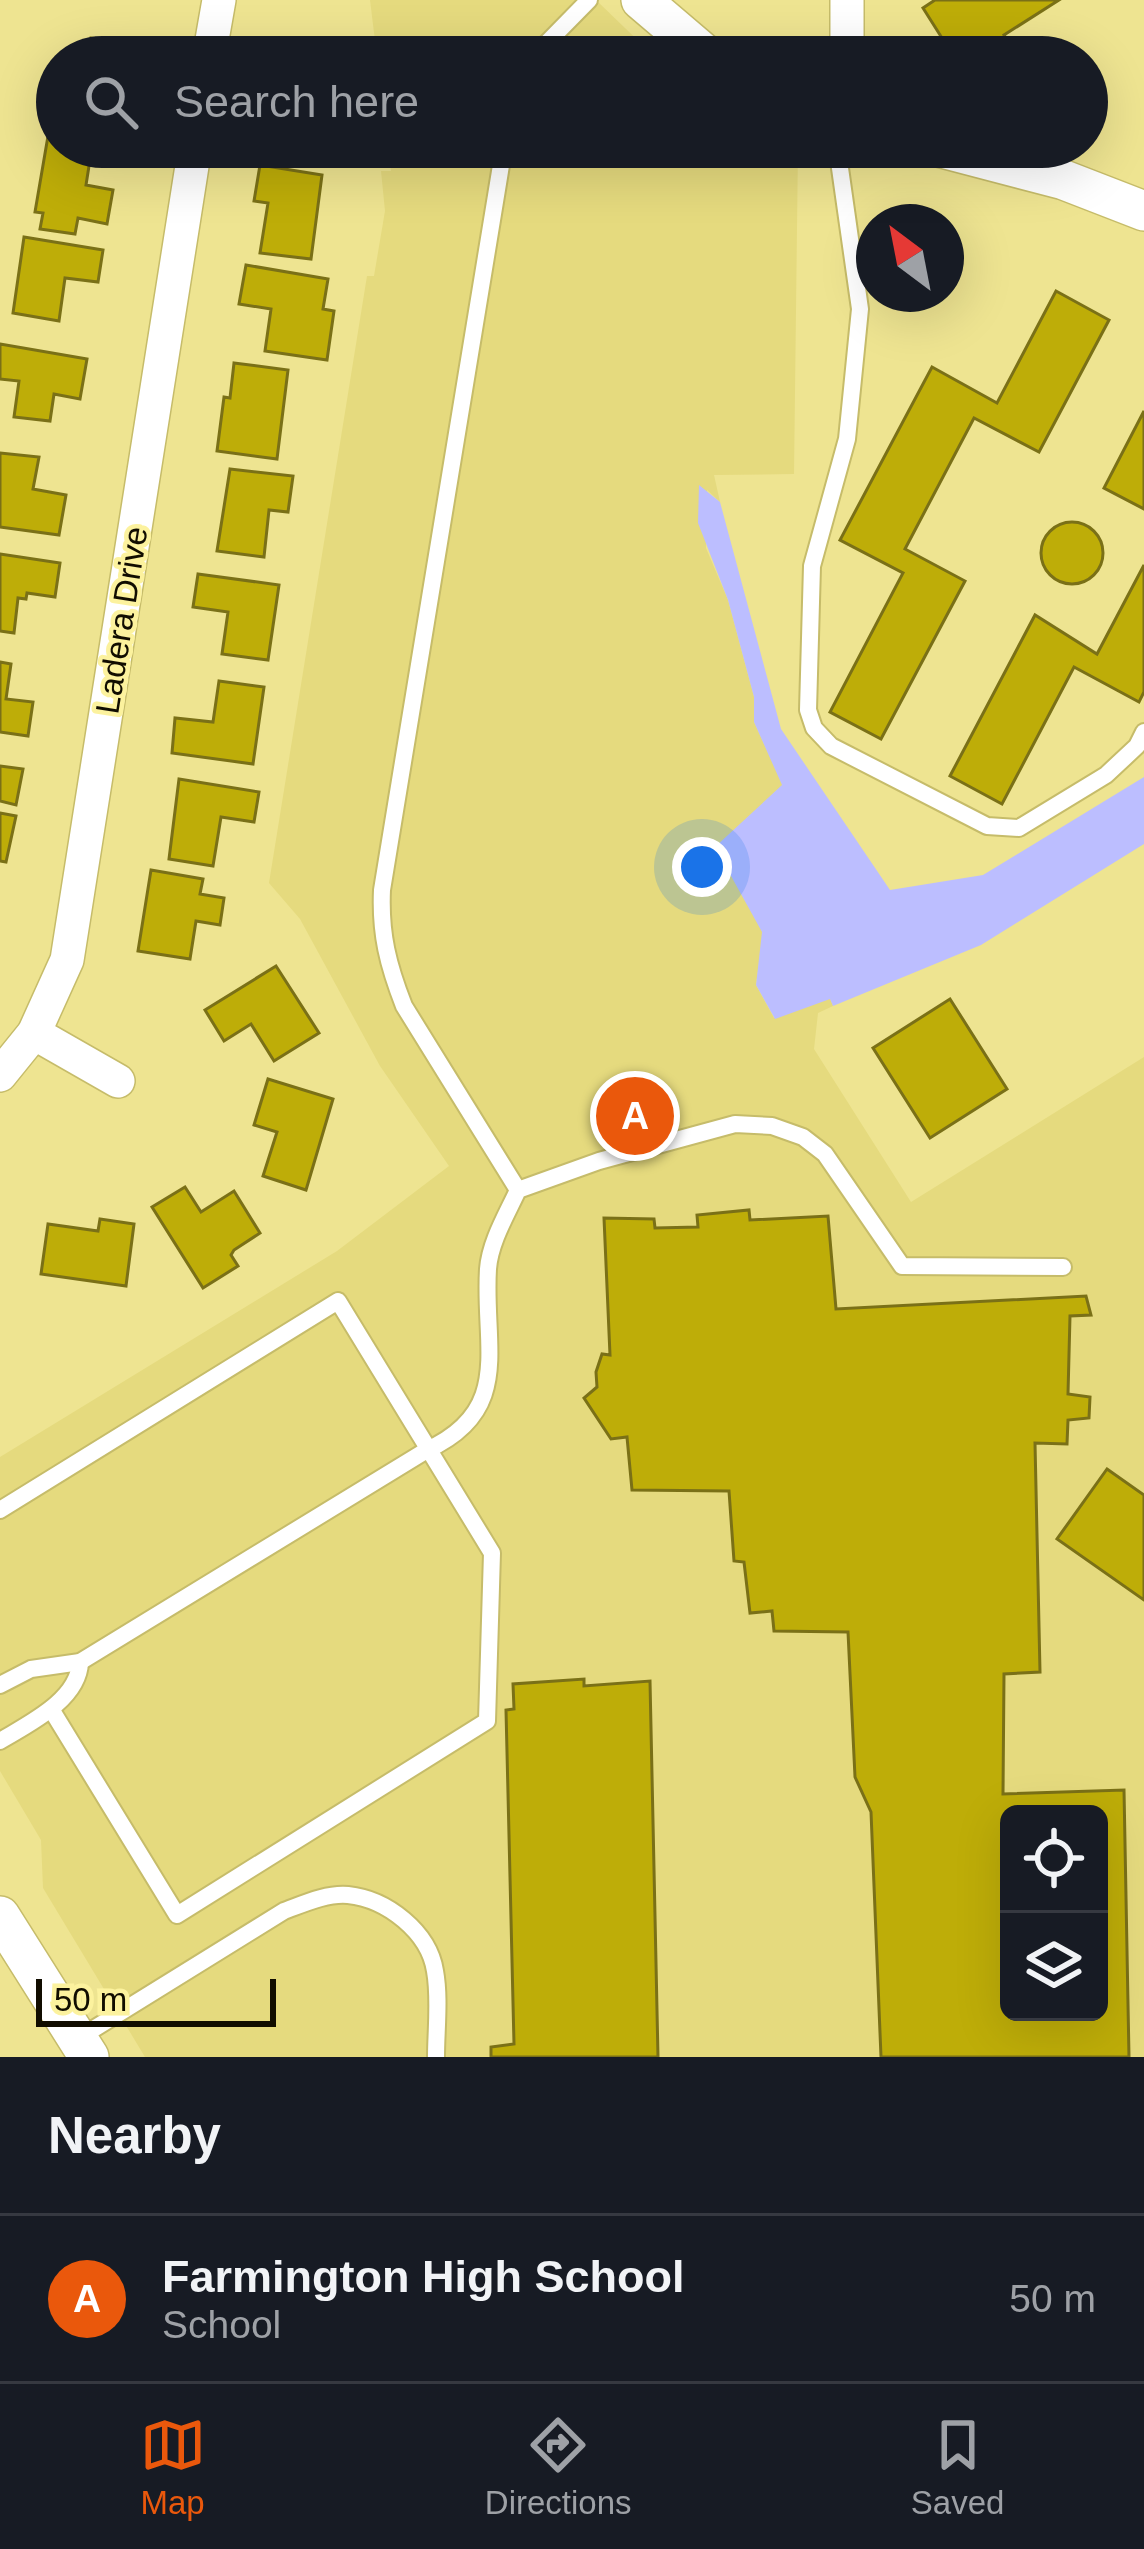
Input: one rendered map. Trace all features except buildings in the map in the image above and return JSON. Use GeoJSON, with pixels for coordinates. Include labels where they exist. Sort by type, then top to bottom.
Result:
{"type":"FeatureCollection","features":[{"type":"Feature","properties":{"kind":"street"},"geometry":{"type":"LineString","coordinates":[[213,36],[219,0]]}},
{"type":"Feature","properties":{"kind":"street"},"geometry":{"type":"LineString","coordinates":[[640,0],[683,36]]}},
{"type":"Feature","properties":{"kind":"street"},"geometry":{"type":"LineString","coordinates":[[847,0],[847,36]]}},
{"type":"Feature","properties":{"kind":"street","name":"Ladera Drive"},"geometry":{"type":"LineString","coordinates":[[0,1075],[34,1033],[68,960],[192,168]]}},
{"type":"Feature","properties":{"kind":"street"},"geometry":{"type":"LineString","coordinates":[[1018,168],[1144,211]]}},
{"type":"Feature","properties":{"kind":"street"},"geometry":{"type":"LineString","coordinates":[[34,1033],[118,1081]]}},
{"type":"Feature","properties":{"kind":"street"},"geometry":{"type":"LineString","coordinates":[[0,1916],[76,2049]]}},
{"type":"Feature","properties":{"kind":"lane"},"geometry":{"type":"LineString","coordinates":[[551,36],[590,0]]}},
{"type":"Feature","properties":{"kind":"lane"},"geometry":{"type":"LineString","coordinates":[[501,168],[380,924],[404,1006],[518,1190]]}},
{"type":"Feature","properties":{"kind":"lane"},"geometry":{"type":"LineString","coordinates":[[840,168],[860,310],[847,439],[812,566],[808,710],[814,728],[831,746],[987,826],[1019,828],[1106,775],[1137,746],[1144,732]]}},
{"type":"Feature","properties":{"kind":"lane"},"geometry":{"type":"LineString","coordinates":[[0,1685],[31,1669],[80,1662],[458,1436],[473,1420],[489,1384],[488,1264],[518,1190],[599,1161],[735,1124],[772,1126],[803,1137],[825,1154],[902,1266],[1063,1267]]}},
{"type":"Feature","properties":{"kind":"lane"},"geometry":{"type":"LineString","coordinates":[[0,1510],[338,1301],[492,1553],[487,1721],[177,1915],[52,1708]]}},
{"type":"Feature","properties":{"kind":"lane"},"geometry":{"type":"LineString","coordinates":[[0,1741],[52,1708],[80,1672],[80,1662]]}},
{"type":"Feature","properties":{"kind":"lane"},"geometry":{"type":"LineString","coordinates":[[76,2049],[284,1911],[314,1899],[346,1894],[382,1905],[411,1925],[428,1948],[435,1971],[436,2057]]}},
{"type":"Feature","properties":{"kind":"shaded area"},"geometry":{"type":"Polygon","coordinates":[[[370,0],[596,0],[633,36],[374,36],[370,0]]]}},
{"type":"Feature","properties":{"kind":"shaded area"},"geometry":{"type":"Polygon","coordinates":[[[391,168],[798,168],[794,474],[714,475],[720,502],[707,490],[706,548],[728,600],[754,697],[754,722],[783,785],[716,847],[763,932],[756,985],[774,1018],[830,998],[833,1006],[818,1013],[814,1049],[911,1202],[1144,1057],[1144,2057],[145,2057],[43,1888],[41,1840],[0,1771],[0,1457],[337,1251],[449,1166],[380,1066],[300,919],[269,883],[367,276],[374,276],[385,211],[381,171],[391,168]]]}},
{"type":"Feature","properties":{"kind":"shaded area"},"geometry":{"type":"Polygon","coordinates":[[[699,485],[720,502],[781,729],[890,890],[983,875],[1144,777],[1144,844],[981,945],[833,1006],[830,999],[775,1019],[756,985],[762,932],[715,847],[782,785],[754,722],[754,697],[728,600],[698,523],[699,485]]]}},
{"type":"Feature","properties":{"kind":"place","name":"Farmington High School"},"geometry":{"type":"Point","coordinates":[635,1116]}}]}
